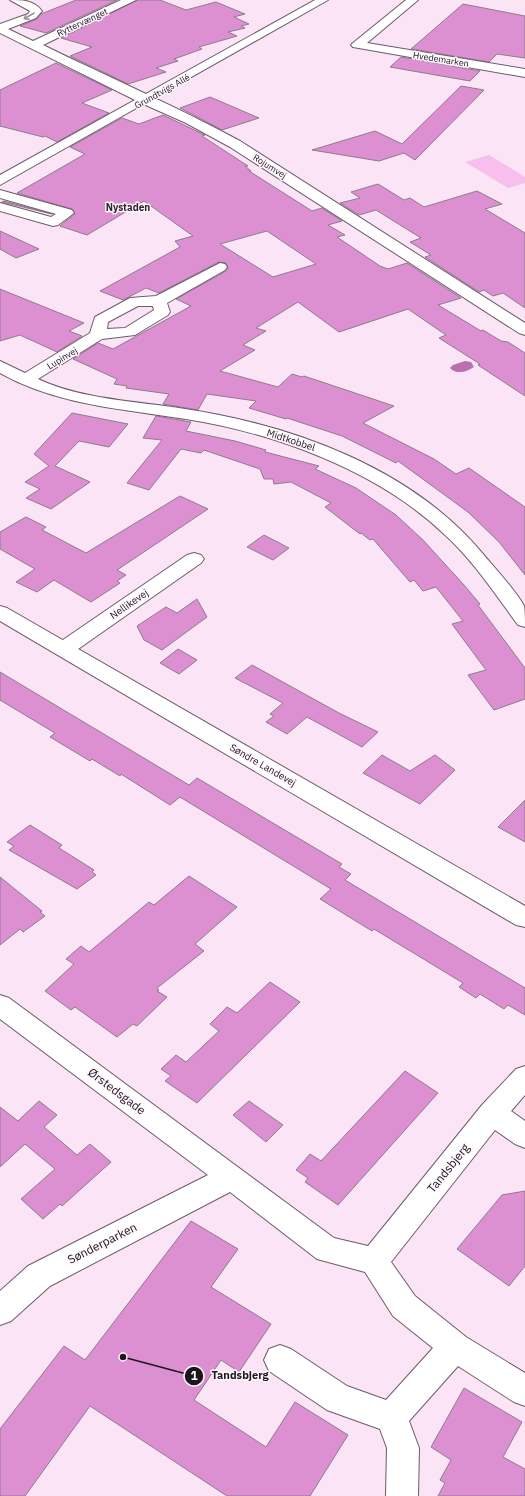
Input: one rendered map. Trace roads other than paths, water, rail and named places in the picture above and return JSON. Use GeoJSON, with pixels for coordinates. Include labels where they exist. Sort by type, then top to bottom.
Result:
{"type":"FeatureCollection","features":[{"type":"Feature","properties":{"kind":"street"},"geometry":{"type":"LineString","coordinates":[[0,28],[32,16],[36,12],[33,8],[15,0]]}},
{"type":"Feature","properties":{"kind":"street","name":"Ryttervænget"},"geometry":{"type":"LineString","coordinates":[[34,45],[130,0]]}},
{"type":"Feature","properties":{"kind":"street","name":"Grundtvigs Allé"},"geometry":{"type":"LineString","coordinates":[[0,182],[323,0]]}},
{"type":"Feature","properties":{"kind":"street","name":"Hvedemarken"},"geometry":{"type":"LineString","coordinates":[[413,0],[357,45],[525,73]]}},
{"type":"Feature","properties":{"kind":"street","name":"Rojumvej"},"geometry":{"type":"LineString","coordinates":[[0,28],[145,100],[191,120],[235,144],[525,330]]}},
{"type":"Feature","properties":{"kind":"street"},"geometry":{"type":"LineString","coordinates":[[0,194],[67,213],[53,222],[0,207]]}},
{"type":"Feature","properties":{"kind":"street"},"geometry":{"type":"LineString","coordinates":[[98,335],[101,320],[135,301],[159,301],[220,267]]}},
{"type":"Feature","properties":{"kind":"street","name":"Lupinvej"},"geometry":{"type":"LineString","coordinates":[[25,380],[98,335],[129,332],[162,312],[159,301]]}},
{"type":"Feature","properties":{"kind":"street","name":"Midtkobbel"},"geometry":{"type":"LineString","coordinates":[[0,366],[25,380],[57,392],[99,401],[205,417],[246,426],[287,437],[339,457],[388,483],[428,510],[463,541],[525,621]]}},
{"type":"Feature","properties":{"kind":"street","name":"Nellikevej"},"geometry":{"type":"LineString","coordinates":[[64,648],[194,559]]}},
{"type":"Feature","properties":{"kind":"street","name":"Søndre Landevej"},"geometry":{"type":"LineString","coordinates":[[0,612],[525,918]]}},
{"type":"Feature","properties":{"kind":"street","name":"Ørstedsgade"},"geometry":{"type":"LineString","coordinates":[[0,1005],[223,1182]]}},
{"type":"Feature","properties":{"kind":"street","name":"Tandsbjerg"},"geometry":{"type":"LineString","coordinates":[[374,1261],[492,1113],[525,1077]]}},
{"type":"Feature","properties":{"kind":"street"},"geometry":{"type":"LineString","coordinates":[[492,1113],[525,1136]]}},
{"type":"Feature","properties":{"kind":"street"},"geometry":{"type":"LineString","coordinates":[[223,1182],[327,1250],[374,1261],[404,1306],[455,1347],[525,1391]]}},
{"type":"Feature","properties":{"kind":"street","name":"Sønderparken"},"geometry":{"type":"LineString","coordinates":[[0,1311],[39,1276],[223,1182]]}},
{"type":"Feature","properties":{"kind":"street"},"geometry":{"type":"LineString","coordinates":[[391,1417],[455,1347]]}},
{"type":"Feature","properties":{"kind":"street"},"geometry":{"type":"LineString","coordinates":[[280,1360],[338,1399],[391,1417]]}},
{"type":"Feature","properties":{"kind":"street"},"geometry":{"type":"LineString","coordinates":[[391,1417],[403,1448],[402,1496]]}},
{"type":"Feature","properties":{"kind":"place","name":"Tandsbjerg"},"geometry":{"type":"Point","coordinates":[123,1357]}},
{"type":"Feature","properties":{"kind":"district","name":"Nystaden"},"geometry":{"type":"Point","coordinates":[128,207]}}]}
